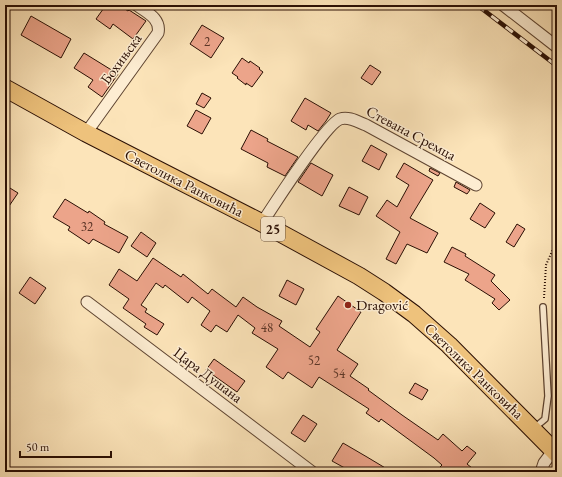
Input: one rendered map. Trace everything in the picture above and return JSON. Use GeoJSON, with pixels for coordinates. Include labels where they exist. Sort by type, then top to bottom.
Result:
{"type":"FeatureCollection","features":[{"type":"Feature","properties":{"kind":"main road","name":"Светолика Ранковића"},"geometry":{"type":"LineString","coordinates":[[5,88],[86,133],[262,223],[359,276],[407,308],[449,345],[555,452]]}},
{"type":"Feature","properties":{"kind":"street"},"geometry":{"type":"LineString","coordinates":[[503,5],[557,47]]}},
{"type":"Feature","properties":{"kind":"street","name":"Бохињска"},"geometry":{"type":"LineString","coordinates":[[86,133],[158,33],[159,28],[157,21],[138,6]]}},
{"type":"Feature","properties":{"kind":"street","name":"Стевана Сремца"},"geometry":{"type":"LineString","coordinates":[[262,223],[308,155],[332,124],[345,118],[350,118],[366,125],[476,185]]}},
{"type":"Feature","properties":{"kind":"street","name":"Цара Душана"},"geometry":{"type":"LineString","coordinates":[[87,302],[312,472]]}},
{"type":"Feature","properties":{"kind":"street"},"geometry":{"type":"LineString","coordinates":[[541,472],[544,463],[555,452]]}},
{"type":"Feature","properties":{"kind":"lane"},"geometry":{"type":"LineString","coordinates":[[533,429],[545,419],[548,396],[543,307]]}},
{"type":"Feature","properties":{"kind":"path"},"geometry":{"type":"LineString","coordinates":[[543,307],[546,265],[557,240]]}},
{"type":"Feature","properties":{"kind":"building"},"geometry":{"type":"Polygon","coordinates":[[[106,5],[119,5],[146,21],[133,39],[113,24],[110,29],[96,19],[106,5]]]}},
{"type":"Feature","properties":{"kind":"building"},"geometry":{"type":"Polygon","coordinates":[[[31,16],[71,39],[61,58],[21,35],[31,16]]]}},
{"type":"Feature","properties":{"kind":"building"},"geometry":{"type":"Polygon","coordinates":[[[202,25],[224,38],[211,58],[190,44],[202,25]]]}},
{"type":"Feature","properties":{"kind":"building"},"geometry":{"type":"Polygon","coordinates":[[[84,53],[118,74],[102,97],[88,87],[93,80],[74,68],[84,53]]]}},
{"type":"Feature","properties":{"kind":"building"},"geometry":{"type":"Polygon","coordinates":[[[242,58],[249,63],[250,61],[263,72],[252,87],[246,83],[246,85],[232,73],[242,58]]]}},
{"type":"Feature","properties":{"kind":"building"},"geometry":{"type":"Polygon","coordinates":[[[370,65],[381,72],[372,85],[361,78],[370,65]]]}},
{"type":"Feature","properties":{"kind":"building"},"geometry":{"type":"Polygon","coordinates":[[[202,93],[211,98],[204,108],[196,104],[202,93]]]}},
{"type":"Feature","properties":{"kind":"building"},"geometry":{"type":"Polygon","coordinates":[[[305,98],[331,113],[318,131],[308,125],[306,130],[291,121],[305,98]]]}},
{"type":"Feature","properties":{"kind":"building"},"geometry":{"type":"Polygon","coordinates":[[[196,110],[211,118],[202,134],[187,126],[196,110]]]}},
{"type":"Feature","properties":{"kind":"building"},"geometry":{"type":"Polygon","coordinates":[[[251,130],[268,139],[267,141],[298,157],[285,176],[267,167],[268,163],[241,149],[251,130]]]}},
{"type":"Feature","properties":{"kind":"building"},"geometry":{"type":"Polygon","coordinates":[[[371,145],[387,154],[379,170],[362,161],[371,145]]]}},
{"type":"Feature","properties":{"kind":"building"},"geometry":{"type":"Polygon","coordinates":[[[311,163],[333,175],[322,196],[298,182],[311,163]]]}},
{"type":"Feature","properties":{"kind":"building"},"geometry":{"type":"Polygon","coordinates":[[[404,163],[433,180],[410,218],[438,233],[427,253],[407,244],[396,264],[386,259],[400,232],[376,216],[387,200],[397,207],[409,185],[396,177],[404,163]]]}},
{"type":"Feature","properties":{"kind":"building"},"geometry":{"type":"Polygon","coordinates":[[[430,168],[440,173],[438,176],[429,171],[430,168]]]}},
{"type":"Feature","properties":{"kind":"building"},"geometry":{"type":"Polygon","coordinates":[[[456,182],[470,190],[467,194],[454,187],[456,182]]]}},
{"type":"Feature","properties":{"kind":"building"},"geometry":{"type":"Polygon","coordinates":[[[5,185],[18,193],[5,212],[5,185]]]}},
{"type":"Feature","properties":{"kind":"building"},"geometry":{"type":"Polygon","coordinates":[[[349,187],[368,197],[359,215],[339,206],[349,187]]]}},
{"type":"Feature","properties":{"kind":"building"},"geometry":{"type":"Polygon","coordinates":[[[65,199],[88,213],[89,211],[105,222],[104,224],[128,237],[119,253],[93,239],[89,244],[68,230],[70,227],[53,217],[65,199]]]}},
{"type":"Feature","properties":{"kind":"building"},"geometry":{"type":"Polygon","coordinates":[[[480,203],[495,213],[485,228],[470,219],[480,203]]]}},
{"type":"Feature","properties":{"kind":"building"},"geometry":{"type":"Polygon","coordinates":[[[517,224],[525,229],[514,247],[506,242],[517,224]]]}},
{"type":"Feature","properties":{"kind":"building"},"geometry":{"type":"Polygon","coordinates":[[[141,232],[156,243],[147,257],[131,246],[141,232]]]}},
{"type":"Feature","properties":{"kind":"building"},"geometry":{"type":"Polygon","coordinates":[[[452,247],[466,254],[465,256],[495,275],[491,281],[510,300],[499,310],[492,303],[495,299],[465,280],[469,274],[444,262],[452,247]]]}},
{"type":"Feature","properties":{"kind":"building"},"geometry":{"type":"Polygon","coordinates":[[[153,258],[181,277],[183,274],[208,294],[212,289],[236,307],[243,297],[282,321],[279,326],[310,347],[320,332],[316,329],[338,296],[361,312],[337,350],[358,364],[350,376],[438,440],[443,434],[462,451],[467,446],[476,453],[467,464],[477,472],[435,472],[442,465],[434,458],[381,419],[379,422],[366,413],[369,409],[319,377],[312,388],[288,372],[283,379],[266,367],[278,349],[252,333],[255,328],[238,315],[227,332],[216,325],[211,332],[201,325],[210,311],[192,297],[188,303],[165,285],[163,288],[156,283],[141,305],[147,309],[145,312],[164,324],[157,335],[144,327],[146,324],[123,308],[129,299],[109,285],[119,269],[137,281],[153,258]]]}},
{"type":"Feature","properties":{"kind":"building"},"geometry":{"type":"Polygon","coordinates":[[[30,277],[46,288],[35,304],[19,293],[30,277]]]}},
{"type":"Feature","properties":{"kind":"building"},"geometry":{"type":"Polygon","coordinates":[[[287,280],[304,289],[296,305],[279,296],[287,280]]]}},
{"type":"Feature","properties":{"kind":"building"},"geometry":{"type":"Polygon","coordinates":[[[214,359],[245,381],[237,392],[206,370],[214,359]]]}},
{"type":"Feature","properties":{"kind":"building"},"geometry":{"type":"Polygon","coordinates":[[[415,383],[428,390],[422,400],[409,393],[415,383]]]}},
{"type":"Feature","properties":{"kind":"building"},"geometry":{"type":"Polygon","coordinates":[[[303,415],[317,424],[305,442],[291,433],[303,415]]]}},
{"type":"Feature","properties":{"kind":"building"},"geometry":{"type":"Polygon","coordinates":[[[343,443],[392,472],[352,472],[332,461],[343,443]]]}},
{"type":"Feature","properties":{"kind":"railway"},"geometry":{"type":"LineString","coordinates":[[477,5],[557,66]]}},
{"type":"Feature","properties":{"kind":"place","name":"Dragović"},"geometry":{"type":"Point","coordinates":[348,305]}}]}
